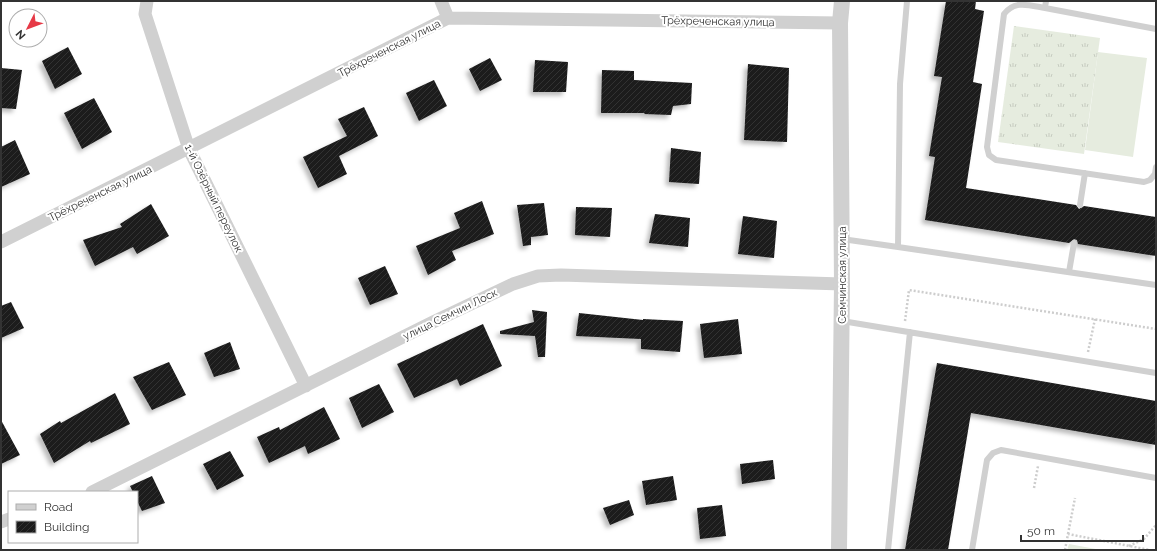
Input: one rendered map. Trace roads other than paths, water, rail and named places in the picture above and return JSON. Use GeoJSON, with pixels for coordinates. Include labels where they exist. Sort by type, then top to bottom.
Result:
{"type":"FeatureCollection","features":[{"type":"Feature","properties":{"kind":"street","name":"1-й Озёрный переулок"},"geometry":{"type":"LineString","coordinates":[[147,1],[145,14],[189,149],[306,386]]}},
{"type":"Feature","properties":{"kind":"street"},"geometry":{"type":"LineString","coordinates":[[441,1],[448,18]]}},
{"type":"Feature","properties":{"kind":"street","name":"Семчинская улица"},"geometry":{"type":"LineString","coordinates":[[839,550],[842,321],[840,23],[842,1]]}},
{"type":"Feature","properties":{"kind":"street","name":"Трёхреченская улица"},"geometry":{"type":"LineString","coordinates":[[1,242],[448,18],[840,23]]}},
{"type":"Feature","properties":{"kind":"street","name":"улица Семчин Лоск"},"geometry":{"type":"LineString","coordinates":[[94,491],[439,319],[513,284],[538,276],[561,275],[842,284]]}},
{"type":"Feature","properties":{"kind":"lane"},"geometry":{"type":"LineString","coordinates":[[898,247],[900,84],[907,1]]}},
{"type":"Feature","properties":{"kind":"lane"},"geometry":{"type":"LineString","coordinates":[[1156,29],[1046,4],[1018,3],[1009,6],[1004,14],[987,147],[989,155],[996,160],[1144,182],[1150,180],[1155,174],[1156,167]]}},
{"type":"Feature","properties":{"kind":"lane"},"geometry":{"type":"LineString","coordinates":[[1080,206],[1085,173]]}},
{"type":"Feature","properties":{"kind":"lane"},"geometry":{"type":"LineString","coordinates":[[842,239],[1156,285]]}},
{"type":"Feature","properties":{"kind":"lane"},"geometry":{"type":"LineString","coordinates":[[1069,272],[1074,243]]}},
{"type":"Feature","properties":{"kind":"lane"},"geometry":{"type":"LineString","coordinates":[[842,321],[1156,373]]}},
{"type":"Feature","properties":{"kind":"lane"},"geometry":{"type":"LineString","coordinates":[[888,550],[907,332]]}},
{"type":"Feature","properties":{"kind":"lane"},"geometry":{"type":"LineString","coordinates":[[972,550],[987,460],[993,453],[1001,450],[1156,478]]}}]}
